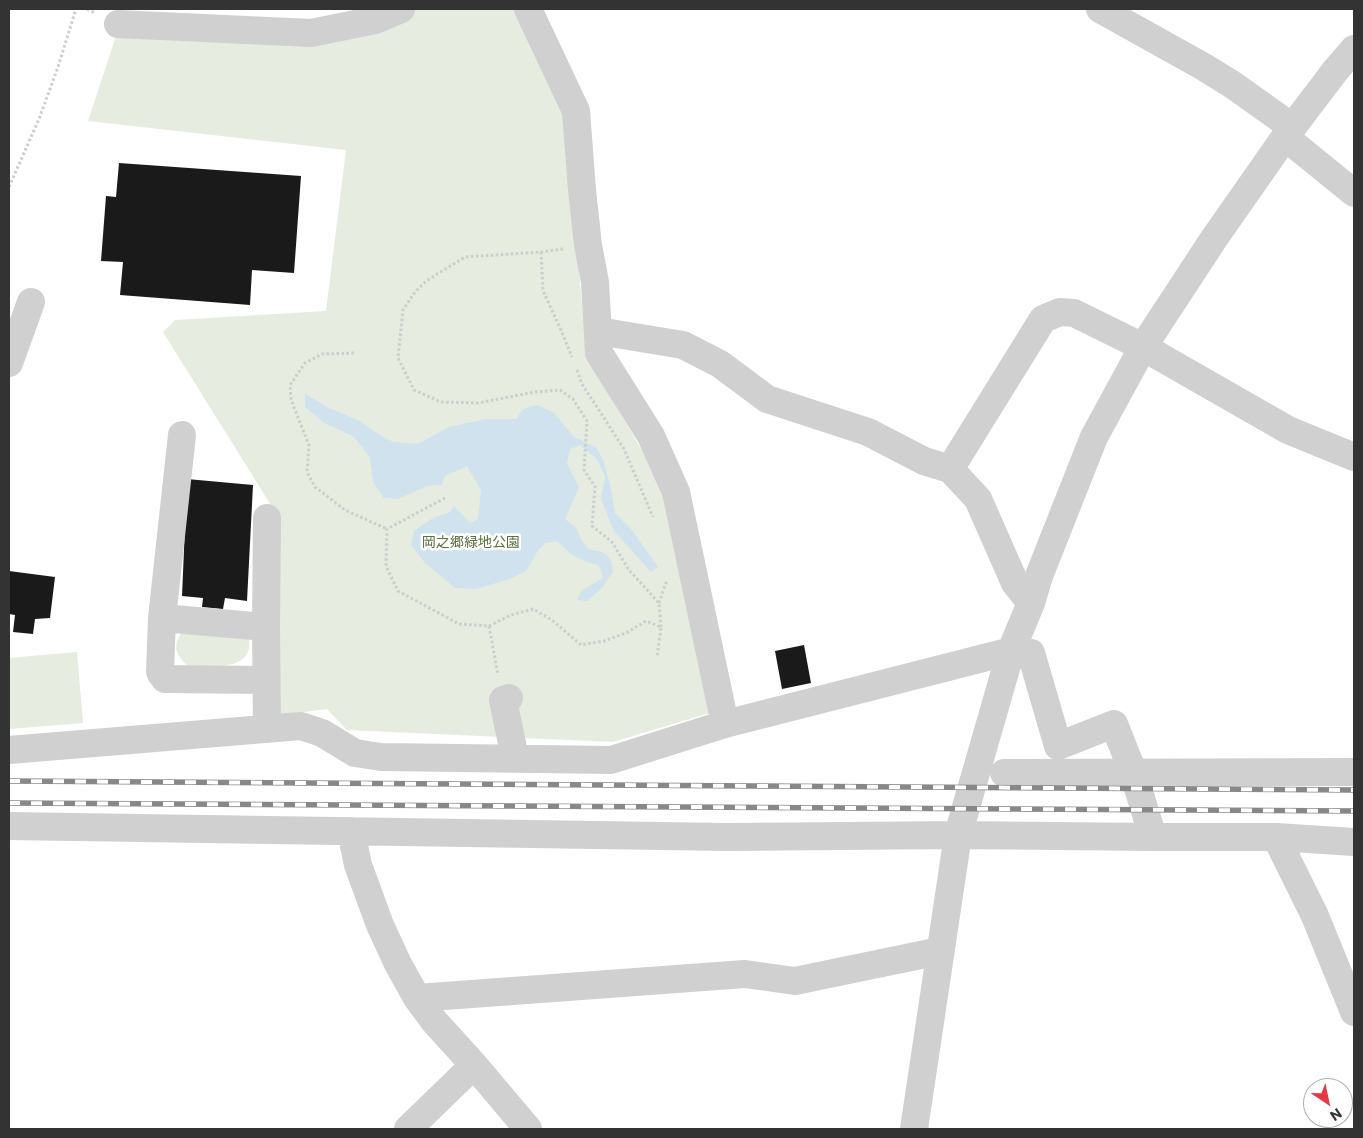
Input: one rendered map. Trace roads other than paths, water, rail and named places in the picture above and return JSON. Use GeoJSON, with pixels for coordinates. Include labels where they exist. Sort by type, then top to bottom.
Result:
{"type":"FeatureCollection","features":[{"type":"Feature","properties":{"kind":"street"},"geometry":{"type":"LineString","coordinates":[[118,24],[311,33],[375,20],[401,9]]}},
{"type":"Feature","properties":{"kind":"street"},"geometry":{"type":"LineString","coordinates":[[528,9],[576,111],[588,245],[595,282],[599,353],[651,436],[676,492],[725,724]]}},
{"type":"Feature","properties":{"kind":"street"},"geometry":{"type":"LineString","coordinates":[[1100,9],[1233,85],[1289,132],[1354,193]]}},
{"type":"Feature","properties":{"kind":"street"},"geometry":{"type":"LineString","coordinates":[[914,1129],[958,834],[1011,651],[1094,437],[1143,347],[1213,240],[1289,132],[1354,49]]}},
{"type":"Feature","properties":{"kind":"street"},"geometry":{"type":"LineString","coordinates":[[9,363],[31,302]]}},
{"type":"Feature","properties":{"kind":"street"},"geometry":{"type":"LineString","coordinates":[[950,469],[1044,319],[1060,312],[1074,313],[1143,347],[1288,430],[1354,457]]}},
{"type":"Feature","properties":{"kind":"street"},"geometry":{"type":"LineString","coordinates":[[598,331],[683,345],[720,364],[767,400],[868,432],[924,461],[950,469],[978,499],[1015,584],[1030,603]]}},
{"type":"Feature","properties":{"kind":"street"},"geometry":{"type":"LineString","coordinates":[[182,435],[162,618],[160,672],[165,678],[266,680]]}},
{"type":"Feature","properties":{"kind":"street"},"geometry":{"type":"LineString","coordinates":[[267,518],[267,729]]}},
{"type":"Feature","properties":{"kind":"street"},"geometry":{"type":"LineString","coordinates":[[162,618],[266,627]]}},
{"type":"Feature","properties":{"kind":"street"},"geometry":{"type":"LineString","coordinates":[[9,750],[301,726],[322,733],[355,753],[381,757],[611,760],[725,724],[1011,651],[1031,653],[1058,746],[1114,724],[1133,772],[1153,837]]}},
{"type":"Feature","properties":{"kind":"street"},"geometry":{"type":"LineString","coordinates":[[506,699],[515,758]]}},
{"type":"Feature","properties":{"kind":"street"},"geometry":{"type":"LineString","coordinates":[[1004,773],[1354,772]]}},
{"type":"Feature","properties":{"kind":"street"},"geometry":{"type":"LineString","coordinates":[[9,826],[728,837],[958,834],[1276,837],[1354,842]]}},
{"type":"Feature","properties":{"kind":"street"},"geometry":{"type":"LineString","coordinates":[[351,831],[358,865],[380,925],[398,964],[417,998],[434,1021],[528,1129]]}},
{"type":"Feature","properties":{"kind":"street"},"geometry":{"type":"LineString","coordinates":[[1276,837],[1315,916],[1354,1012]]}},
{"type":"Feature","properties":{"kind":"street"},"geometry":{"type":"LineString","coordinates":[[417,998],[745,974],[795,981],[940,951]]}},
{"type":"Feature","properties":{"kind":"street"},"geometry":{"type":"LineString","coordinates":[[408,1129],[474,1065]]}},
{"type":"Feature","properties":{"kind":"water"},"geometry":{"type":"Polygon","coordinates":[[[305,394],[331,409],[360,421],[376,433],[393,442],[418,444],[449,427],[486,419],[516,419],[523,409],[537,405],[553,412],[574,437],[596,447],[603,460],[610,484],[615,513],[631,529],[658,567],[651,572],[614,531],[601,499],[605,476],[596,458],[580,445],[570,449],[567,463],[579,487],[565,519],[576,528],[588,549],[603,553],[609,557],[613,572],[602,588],[587,601],[577,600],[581,591],[603,578],[599,565],[586,562],[571,554],[557,541],[546,543],[539,549],[526,571],[510,579],[476,589],[455,588],[425,563],[411,545],[414,531],[433,518],[450,512],[454,506],[470,523],[478,519],[481,490],[467,466],[445,476],[442,485],[427,486],[398,499],[384,498],[373,482],[370,457],[353,436],[324,423],[305,407],[305,394]]]}},
{"type":"Feature","properties":{"kind":"railway"},"geometry":{"type":"LineString","coordinates":[[9,781],[1354,790]]}},
{"type":"Feature","properties":{"kind":"railway"},"geometry":{"type":"LineString","coordinates":[[9,803],[1354,811]]}},
{"type":"Feature","properties":{"kind":"park label","name":"岡之郷緑地公園"},"geometry":{"type":"Point","coordinates":[471,542]}}]}
